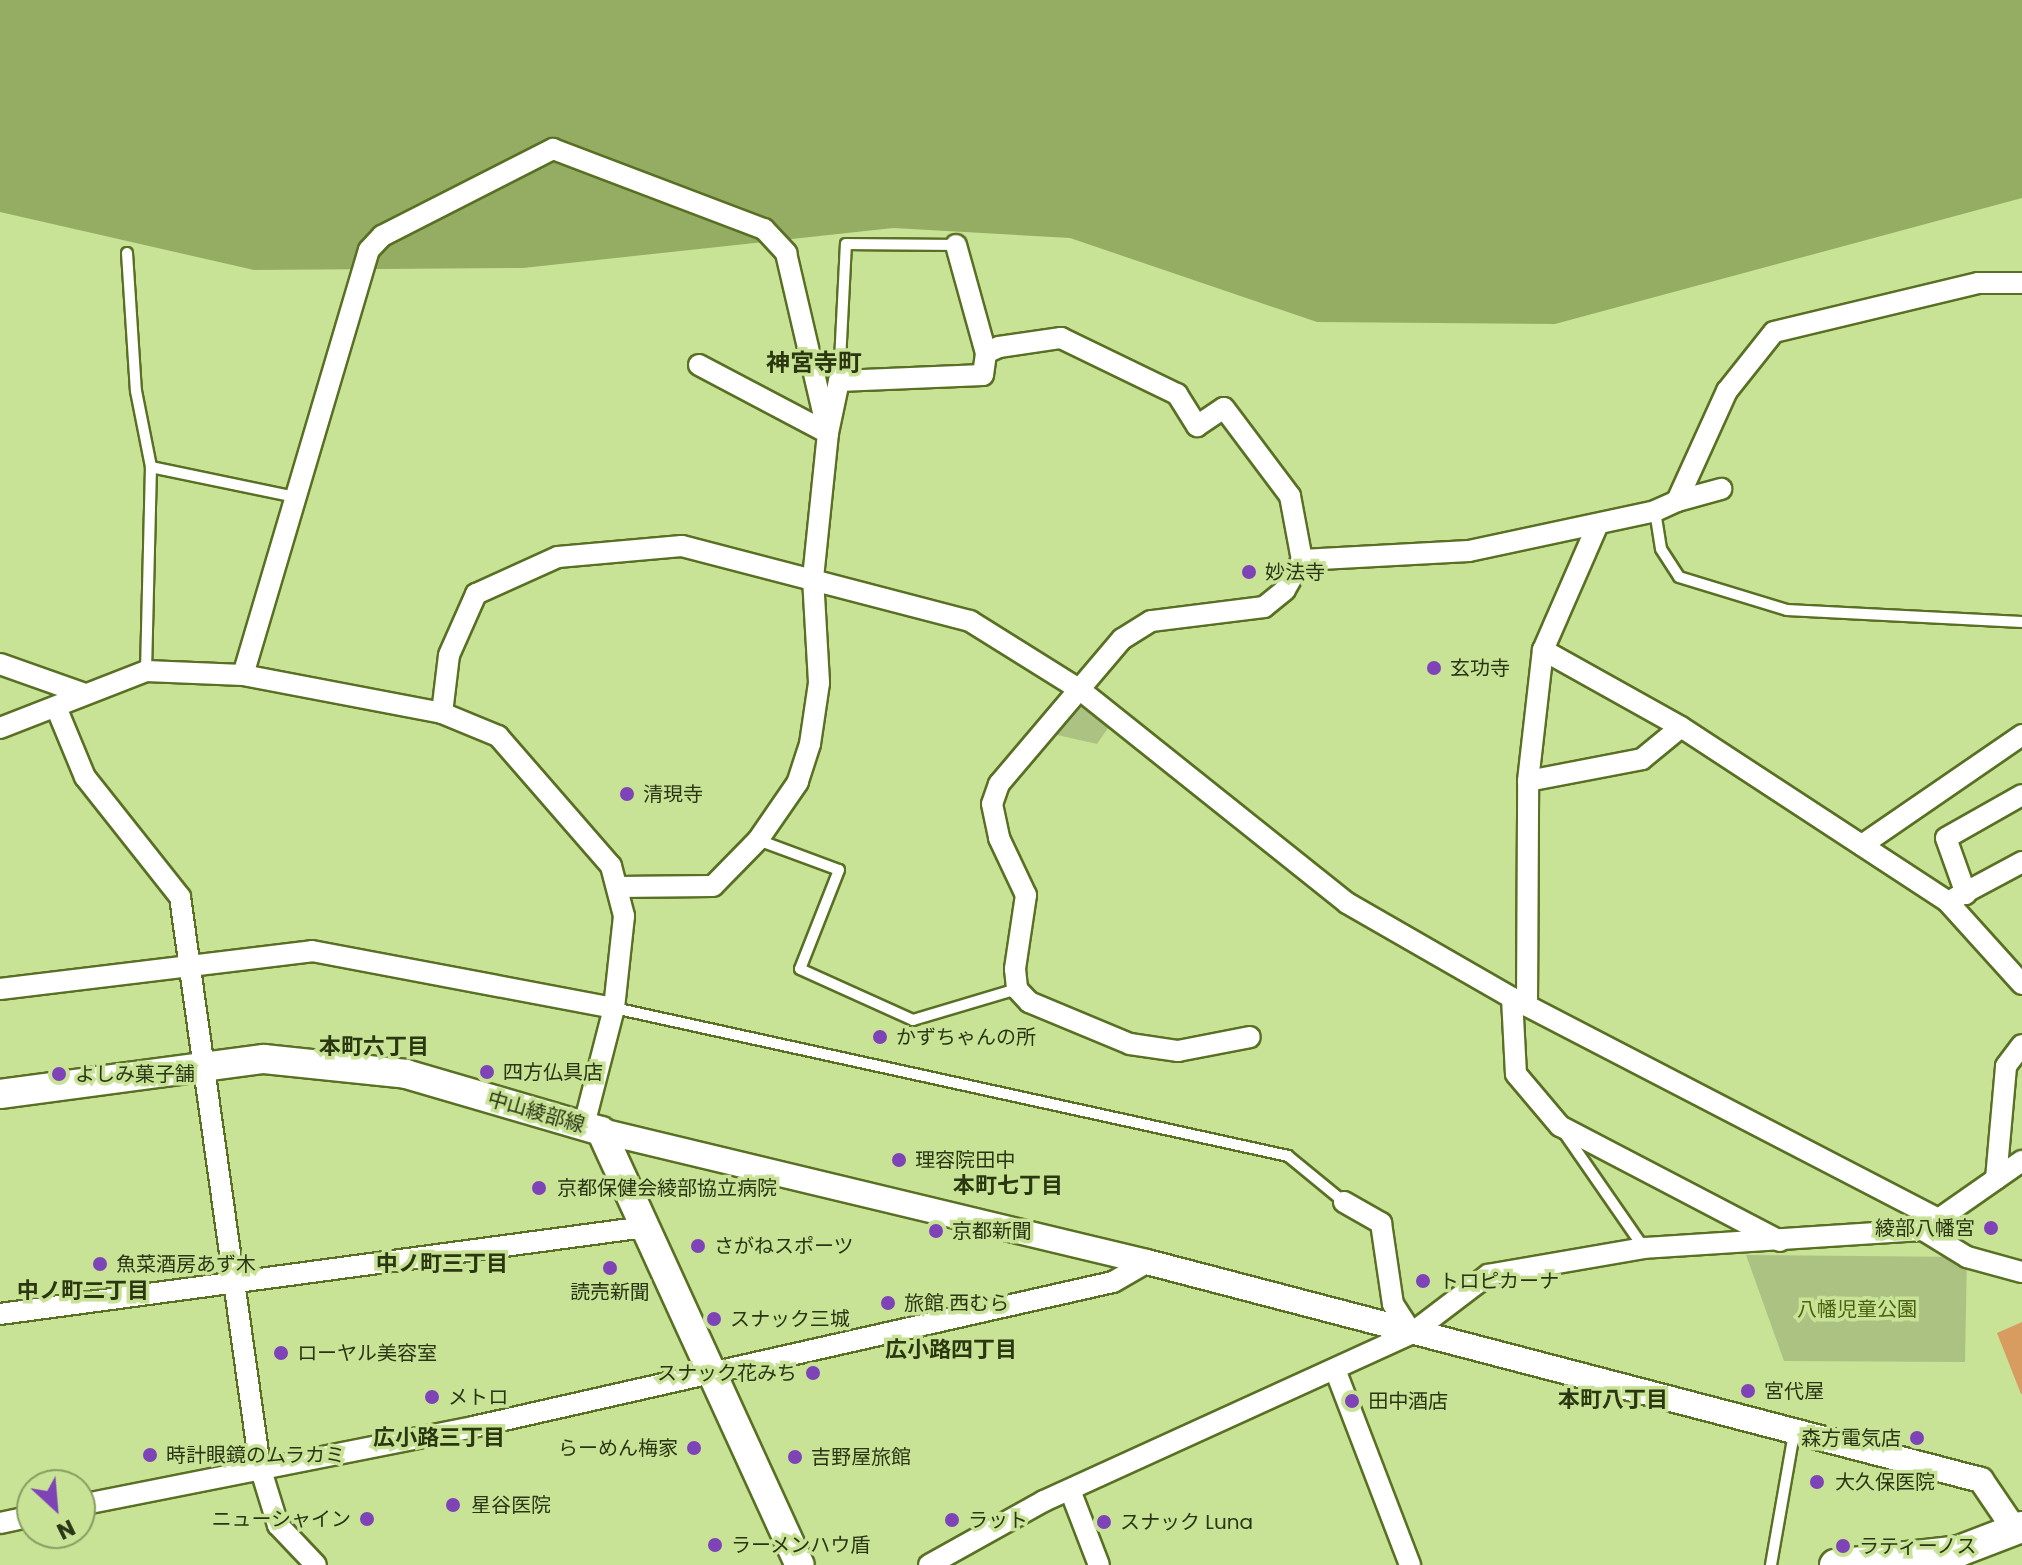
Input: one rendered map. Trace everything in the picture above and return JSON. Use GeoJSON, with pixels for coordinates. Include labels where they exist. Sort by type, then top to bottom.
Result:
{"type":"FeatureCollection","features":[{"type":"Feature","properties":{"kind":"main road","name":"中山綾部線"},"geometry":{"type":"LineString","coordinates":[[0,1094],[201,1064],[264,1059],[406,1074],[592,1128],[645,1227],[800,1565]]}},
{"type":"Feature","properties":{"kind":"main road"},"geometry":{"type":"LineString","coordinates":[[1835,1565],[1959,1551],[2018,1529]]}},
{"type":"Feature","properties":{"kind":"street"},"geometry":{"type":"LineString","coordinates":[[243,675],[369,250],[382,236],[553,149],[764,229],[786,253],[828,433]]}},
{"type":"Feature","properties":{"kind":"street"},"geometry":{"type":"LineString","coordinates":[[617,887],[713,886],[758,840],[798,782],[810,744],[819,683],[813,578],[828,433],[839,381],[983,375],[986,353],[956,245]]}},
{"type":"Feature","properties":{"kind":"street"},"geometry":{"type":"LineString","coordinates":[[1677,501],[1727,391],[1774,332],[1859,306],[1978,283],[2022,283]]}},
{"type":"Feature","properties":{"kind":"street"},"geometry":{"type":"LineString","coordinates":[[986,353],[1061,338],[1177,394],[1197,426],[1224,408],[1290,496],[1302,560],[1285,590],[1264,607],[1151,621],[1122,639],[999,784],[992,804],[1028,904],[1017,989],[1029,1002],[1130,1044],[1178,1051],[1250,1037]]}},
{"type":"Feature","properties":{"kind":"street"},"geometry":{"type":"LineString","coordinates":[[699,365],[828,433]]}},
{"type":"Feature","properties":{"kind":"street"},"geometry":{"type":"LineString","coordinates":[[1302,560],[1469,551],[1655,511],[1677,501],[1721,489]]}},
{"type":"Feature","properties":{"kind":"street"},"geometry":{"type":"LineString","coordinates":[[1598,524],[1543,650],[1528,781],[1516,1074],[1560,1126],[1780,1241]]}},
{"type":"Feature","properties":{"kind":"street"},"geometry":{"type":"LineString","coordinates":[[442,713],[449,655],[476,594],[558,557],[682,546],[970,621],[1079,689],[1347,903],[1519,1002],[1931,1225],[1967,1257],[2022,1272]]}},
{"type":"Feature","properties":{"kind":"street"},"geometry":{"type":"LineString","coordinates":[[1543,650],[1681,727],[1862,845],[1956,898],[2020,976]]}},
{"type":"Feature","properties":{"kind":"street"},"geometry":{"type":"LineString","coordinates":[[0,664],[82,693]]}},
{"type":"Feature","properties":{"kind":"street"},"geometry":{"type":"LineString","coordinates":[[0,728],[56,707],[82,693],[146,671],[243,675],[442,713],[498,736],[577,821],[617,887],[624,916],[614,1008],[592,1128],[1147,1262],[1981,1480],[2018,1529]]}},
{"type":"Feature","properties":{"kind":"street"},"geometry":{"type":"LineString","coordinates":[[56,707],[85,777],[180,897],[193,963],[201,1064],[260,1467],[278,1525],[308,1562]]}},
{"type":"Feature","properties":{"kind":"street"},"geometry":{"type":"LineString","coordinates":[[1528,781],[1642,759],[1681,727]]}},
{"type":"Feature","properties":{"kind":"street"},"geometry":{"type":"LineString","coordinates":[[1862,845],[2022,735]]}},
{"type":"Feature","properties":{"kind":"street"},"geometry":{"type":"LineString","coordinates":[[1956,898],[1946,838],[2022,795]]}},
{"type":"Feature","properties":{"kind":"street"},"geometry":{"type":"LineString","coordinates":[[1956,898],[2022,862]]}},
{"type":"Feature","properties":{"kind":"street"},"geometry":{"type":"LineString","coordinates":[[0,989],[193,963],[312,951],[614,1008]]}},
{"type":"Feature","properties":{"kind":"street"},"geometry":{"type":"LineString","coordinates":[[1996,1179],[2006,1066],[2022,1045]]}},
{"type":"Feature","properties":{"kind":"street"},"geometry":{"type":"LineString","coordinates":[[929,1565],[1070,1490],[1336,1372],[1412,1333],[1488,1275],[1644,1248],[1780,1241],[1931,1225],[2022,1161]]}},
{"type":"Feature","properties":{"kind":"street"},"geometry":{"type":"LineString","coordinates":[[1344,1202],[1381,1223],[1393,1304],[1412,1333]]}},
{"type":"Feature","properties":{"kind":"street"},"geometry":{"type":"LineString","coordinates":[[0,1314],[645,1227]]}},
{"type":"Feature","properties":{"kind":"street"},"geometry":{"type":"LineString","coordinates":[[96,1502],[473,1427],[710,1368],[1113,1282],[1147,1262]]}},
{"type":"Feature","properties":{"kind":"street"},"geometry":{"type":"LineString","coordinates":[[1336,1372],[1410,1565]]}},
{"type":"Feature","properties":{"kind":"street"},"geometry":{"type":"LineString","coordinates":[[1070,1490],[1099,1565]]}},
{"type":"Feature","properties":{"kind":"lane"},"geometry":{"type":"LineString","coordinates":[[839,381],[846,244],[956,245]]}},
{"type":"Feature","properties":{"kind":"lane"},"geometry":{"type":"LineString","coordinates":[[127,253],[136,391],[151,467],[146,671]]}},
{"type":"Feature","properties":{"kind":"lane"},"geometry":{"type":"LineString","coordinates":[[151,467],[296,497]]}},
{"type":"Feature","properties":{"kind":"lane"},"geometry":{"type":"LineString","coordinates":[[1655,511],[1661,549],[1679,577],[1773,606],[2022,622]]}},
{"type":"Feature","properties":{"kind":"lane"},"geometry":{"type":"LineString","coordinates":[[758,840],[839,870],[800,969],[913,1020],[1017,989]]}},
{"type":"Feature","properties":{"kind":"lane"},"geometry":{"type":"LineString","coordinates":[[614,1008],[1288,1156],[1344,1202]]}},
{"type":"Feature","properties":{"kind":"lane"},"geometry":{"type":"LineString","coordinates":[[1560,1126],[1644,1248]]}},
{"type":"Feature","properties":{"kind":"lane"},"geometry":{"type":"LineString","coordinates":[[1771,1565],[1795,1432]]}},
{"type":"Feature","properties":{"kind":"green space"},"geometry":{"type":"Polygon","coordinates":[[[0,0],[2022,0],[2022,198],[1555,324],[1317,322],[1070,238],[893,228],[523,268],[254,270],[0,212],[0,0]]]}},
{"type":"Feature","properties":{"kind":"green space"},"geometry":{"type":"Polygon","coordinates":[[[1079,689],[1115,718],[1097,744],[1044,732],[1079,689]]]}},
{"type":"Feature","properties":{"kind":"green space","name":"八幡児童公園"},"geometry":{"type":"Polygon","coordinates":[[[1746,1255],[1967,1257],[1965,1362],[1784,1361],[1746,1255]]]}},
{"type":"Feature","properties":{"kind":"building"},"geometry":{"type":"Polygon","coordinates":[[[2022,1322],[2022,1394],[2021,1394],[1997,1333],[2022,1322]]]}},
{"type":"Feature","properties":{"kind":"place","name":"妙法寺"},"geometry":{"type":"Point","coordinates":[1249,572]}},
{"type":"Feature","properties":{"kind":"place","name":"玄功寺"},"geometry":{"type":"Point","coordinates":[1434,668]}},
{"type":"Feature","properties":{"kind":"place","name":"清現寺"},"geometry":{"type":"Point","coordinates":[627,794]}},
{"type":"Feature","properties":{"kind":"place","name":"かずちゃんの所"},"geometry":{"type":"Point","coordinates":[880,1037]}},
{"type":"Feature","properties":{"kind":"place","name":"四方仏具店"},"geometry":{"type":"Point","coordinates":[487,1072]}},
{"type":"Feature","properties":{"kind":"place","name":"よしみ菓子舗"},"geometry":{"type":"Point","coordinates":[59,1074]}},
{"type":"Feature","properties":{"kind":"place","name":"理容院田中"},"geometry":{"type":"Point","coordinates":[899,1160]}},
{"type":"Feature","properties":{"kind":"place","name":"京都保健会綾部協立病院"},"geometry":{"type":"Point","coordinates":[539,1188]}},
{"type":"Feature","properties":{"kind":"place","name":"綾部八幡宮"},"geometry":{"type":"Point","coordinates":[1991,1228]}},
{"type":"Feature","properties":{"kind":"place","name":"京都新聞"},"geometry":{"type":"Point","coordinates":[936,1231]}},
{"type":"Feature","properties":{"kind":"place","name":"さがねスポーツ"},"geometry":{"type":"Point","coordinates":[698,1246]}},
{"type":"Feature","properties":{"kind":"place","name":"魚菜酒房あず木"},"geometry":{"type":"Point","coordinates":[100,1264]}},
{"type":"Feature","properties":{"kind":"place","name":"読売新聞"},"geometry":{"type":"Point","coordinates":[610,1268]}},
{"type":"Feature","properties":{"kind":"place","name":"トロピカーナ"},"geometry":{"type":"Point","coordinates":[1423,1281]}},
{"type":"Feature","properties":{"kind":"place","name":"旅館 西むら"},"geometry":{"type":"Point","coordinates":[888,1303]}},
{"type":"Feature","properties":{"kind":"place","name":"スナック三城"},"geometry":{"type":"Point","coordinates":[714,1319]}},
{"type":"Feature","properties":{"kind":"place","name":"ローヤル美容室"},"geometry":{"type":"Point","coordinates":[281,1353]}},
{"type":"Feature","properties":{"kind":"place","name":"スナック花みち"},"geometry":{"type":"Point","coordinates":[813,1373]}},
{"type":"Feature","properties":{"kind":"place","name":"宮代屋"},"geometry":{"type":"Point","coordinates":[1748,1391]}},
{"type":"Feature","properties":{"kind":"place","name":"メトロ"},"geometry":{"type":"Point","coordinates":[432,1397]}},
{"type":"Feature","properties":{"kind":"place","name":"田中酒店"},"geometry":{"type":"Point","coordinates":[1352,1401]}},
{"type":"Feature","properties":{"kind":"place","name":"森方電気店"},"geometry":{"type":"Point","coordinates":[1917,1438]}},
{"type":"Feature","properties":{"kind":"place","name":"らーめん梅家"},"geometry":{"type":"Point","coordinates":[694,1448]}},
{"type":"Feature","properties":{"kind":"place","name":"時計眼鏡のムラカミ"},"geometry":{"type":"Point","coordinates":[150,1455]}},
{"type":"Feature","properties":{"kind":"place","name":"吉野屋旅館"},"geometry":{"type":"Point","coordinates":[795,1457]}},
{"type":"Feature","properties":{"kind":"place","name":"大久保医院"},"geometry":{"type":"Point","coordinates":[1817,1482]}},
{"type":"Feature","properties":{"kind":"place","name":"星谷医院"},"geometry":{"type":"Point","coordinates":[453,1505]}},
{"type":"Feature","properties":{"kind":"place","name":"ニューシャイン"},"geometry":{"type":"Point","coordinates":[367,1519]}},
{"type":"Feature","properties":{"kind":"place","name":"ラット"},"geometry":{"type":"Point","coordinates":[952,1520]}},
{"type":"Feature","properties":{"kind":"place","name":"スナック Luna"},"geometry":{"type":"Point","coordinates":[1104,1522]}},
{"type":"Feature","properties":{"kind":"place","name":"ラーメンハウ盾"},"geometry":{"type":"Point","coordinates":[715,1545]}},
{"type":"Feature","properties":{"kind":"place","name":"ラティーノス"},"geometry":{"type":"Point","coordinates":[1843,1546]}},
{"type":"Feature","properties":{"kind":"district","name":"神宮寺町"},"geometry":{"type":"Point","coordinates":[814,363]}},
{"type":"Feature","properties":{"kind":"district","name":"本町六丁目"},"geometry":{"type":"Point","coordinates":[374,1047]}},
{"type":"Feature","properties":{"kind":"district","name":"本町七丁目"},"geometry":{"type":"Point","coordinates":[1008,1186]}},
{"type":"Feature","properties":{"kind":"district","name":"中ノ町三丁目"},"geometry":{"type":"Point","coordinates":[442,1264]}},
{"type":"Feature","properties":{"kind":"district","name":"中ノ町二丁目"},"geometry":{"type":"Point","coordinates":[83,1291]}},
{"type":"Feature","properties":{"kind":"district","name":"広小路四丁目"},"geometry":{"type":"Point","coordinates":[951,1350]}},
{"type":"Feature","properties":{"kind":"district","name":"本町八丁目"},"geometry":{"type":"Point","coordinates":[1613,1400]}},
{"type":"Feature","properties":{"kind":"district","name":"広小路三丁目"},"geometry":{"type":"Point","coordinates":[439,1438]}}]}
